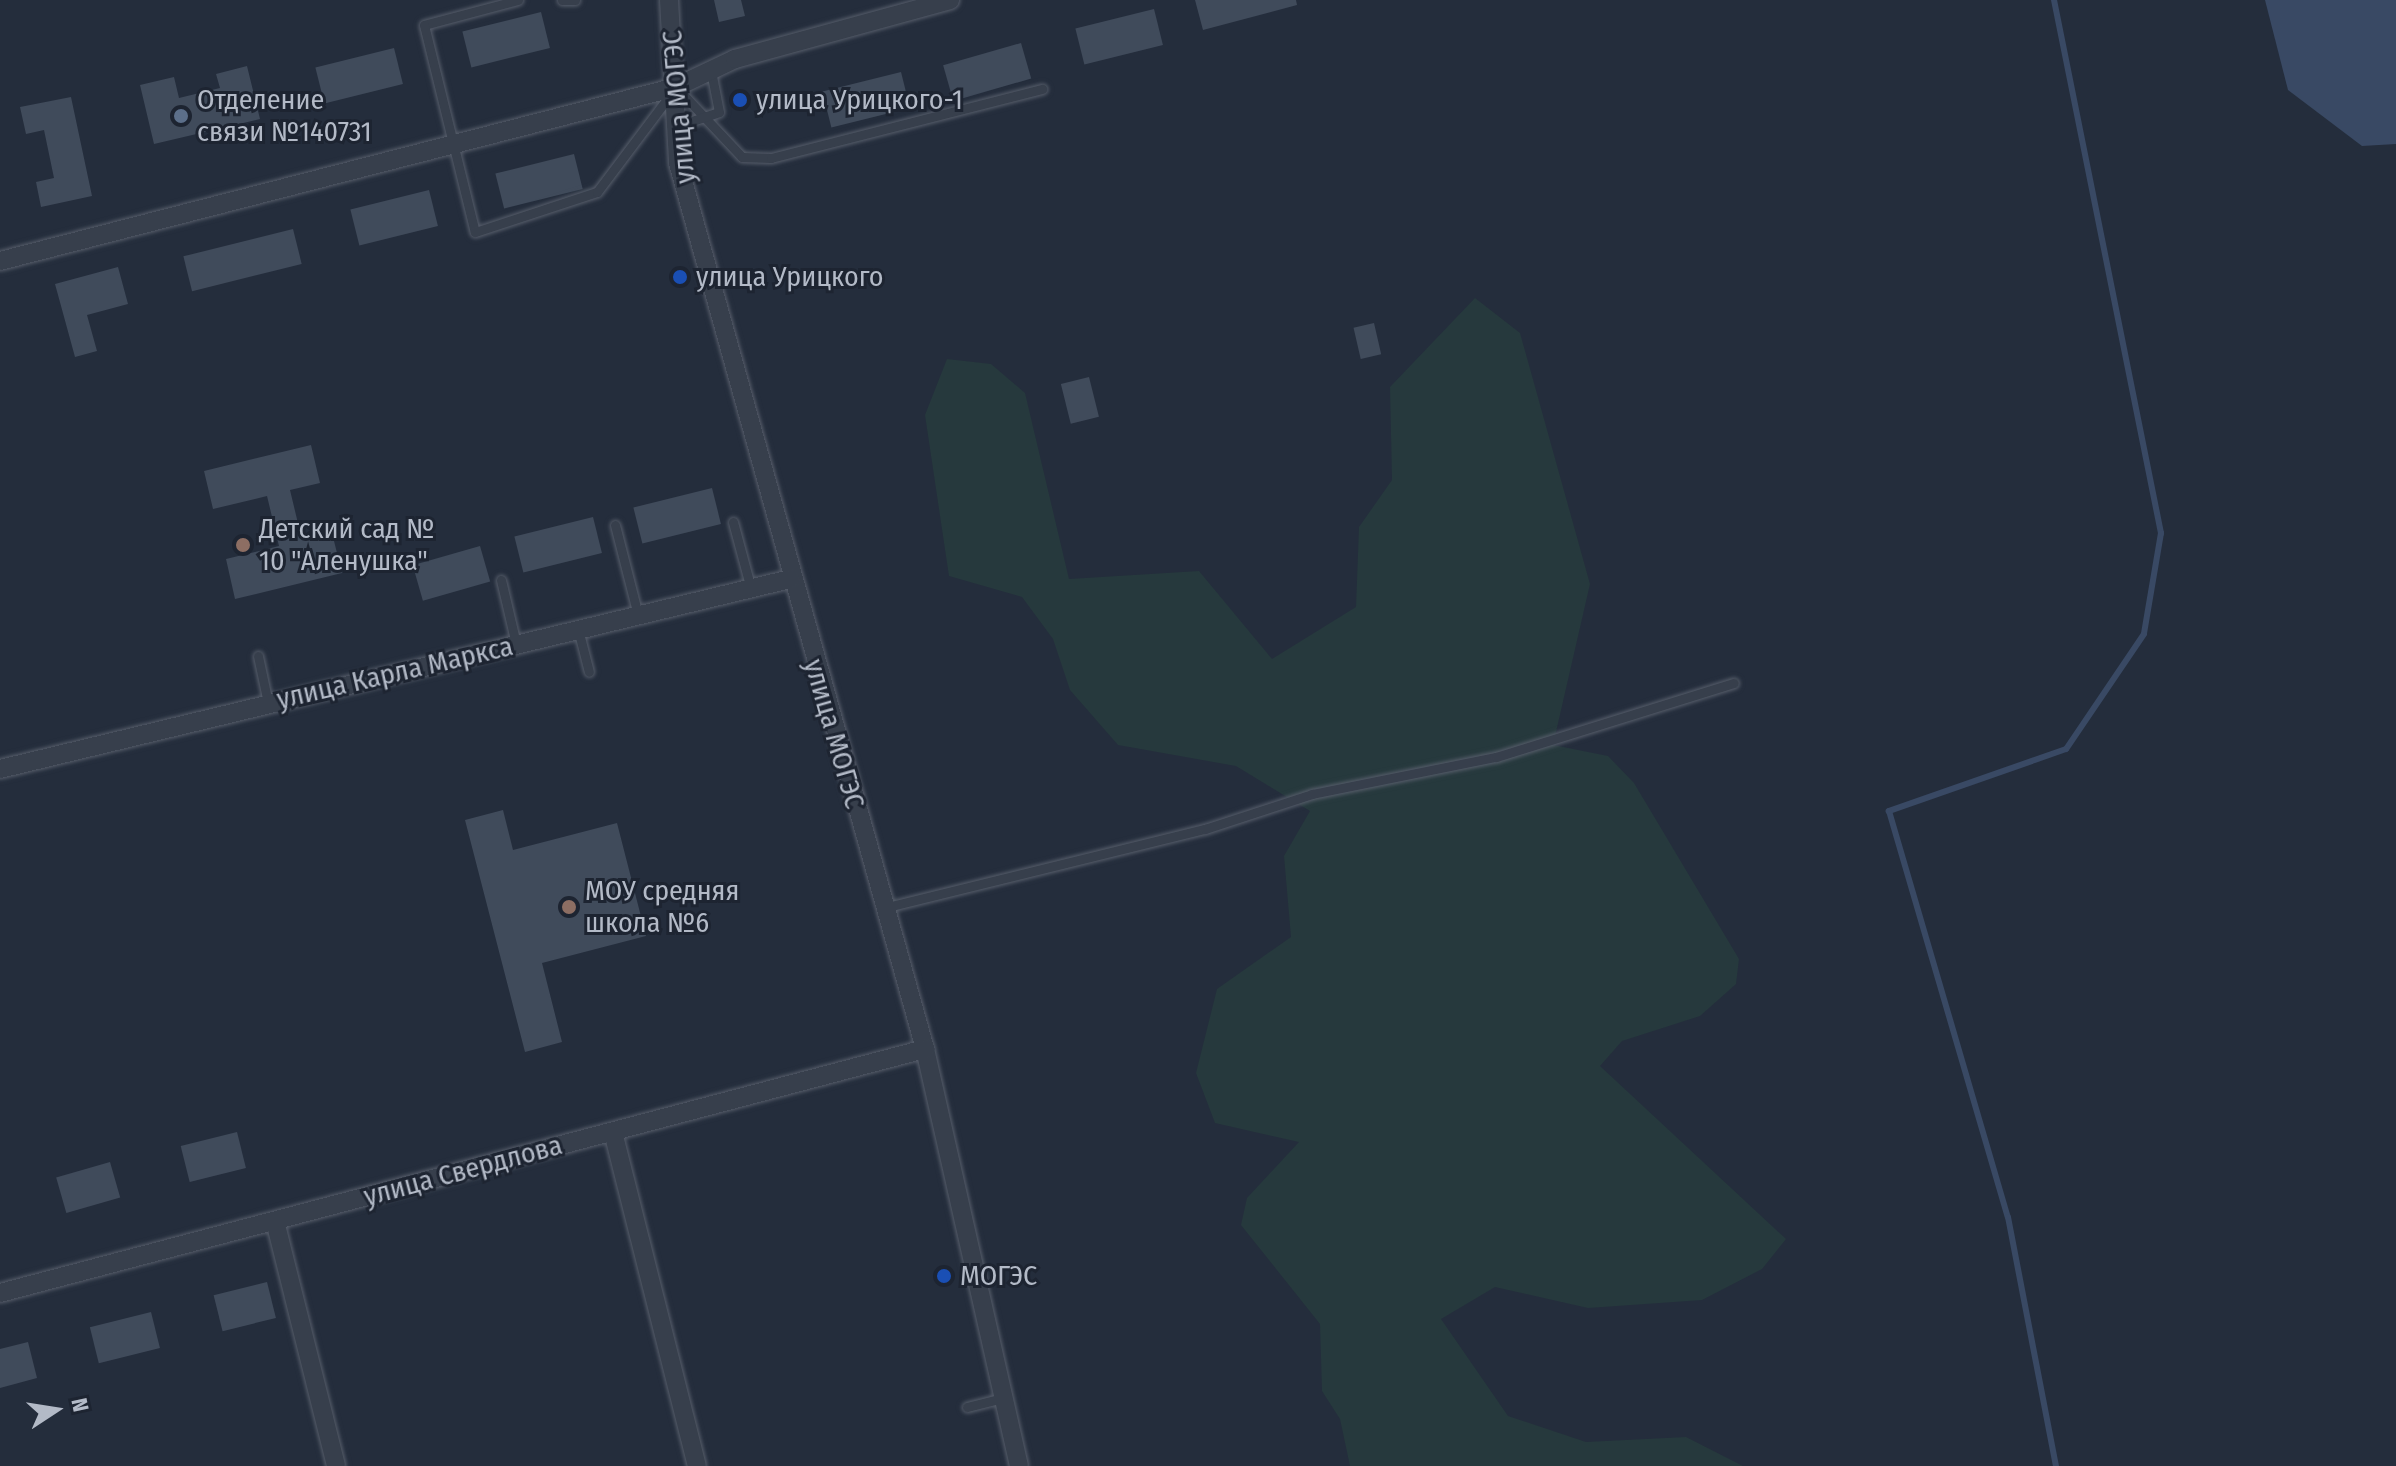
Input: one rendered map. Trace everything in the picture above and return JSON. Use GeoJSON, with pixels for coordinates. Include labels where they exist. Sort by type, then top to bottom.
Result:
{"type":"FeatureCollection","features":[{"type":"Feature","properties":{"kind":"street","name":"улица МОГЭС"},"geometry":{"type":"LineString","coordinates":[[669,0],[678,163],[790,579],[925,1049],[1019,1466]]}},
{"type":"Feature","properties":{"kind":"street"},"geometry":{"type":"LineString","coordinates":[[0,261],[676,87],[711,71],[950,0]]}},
{"type":"Feature","properties":{"kind":"street","name":"улица Карла Маркса"},"geometry":{"type":"LineString","coordinates":[[0,769],[790,579]]}},
{"type":"Feature","properties":{"kind":"street","name":"улица Свердлова"},"geometry":{"type":"LineString","coordinates":[[0,1293],[925,1049]]}},
{"type":"Feature","properties":{"kind":"street"},"geometry":{"type":"LineString","coordinates":[[613,1132],[697,1466]]}},
{"type":"Feature","properties":{"kind":"street"},"geometry":{"type":"LineString","coordinates":[[275,1221],[336,1466]]}},
{"type":"Feature","properties":{"kind":"lane"},"geometry":{"type":"LineString","coordinates":[[518,0],[424,25],[475,232],[597,192],[676,87],[742,157],[771,158],[1042,89]]}},
{"type":"Feature","properties":{"kind":"lane"},"geometry":{"type":"LineString","coordinates":[[562,0],[575,0]]}},
{"type":"Feature","properties":{"kind":"lane"},"geometry":{"type":"LineString","coordinates":[[677,126],[719,112],[711,71]]}},
{"type":"Feature","properties":{"kind":"lane"},"geometry":{"type":"LineString","coordinates":[[733,522],[751,589]]}},
{"type":"Feature","properties":{"kind":"lane"},"geometry":{"type":"LineString","coordinates":[[615,525],[638,615]]}},
{"type":"Feature","properties":{"kind":"lane"},"geometry":{"type":"LineString","coordinates":[[501,580],[516,644]]}},
{"type":"Feature","properties":{"kind":"lane"},"geometry":{"type":"LineString","coordinates":[[578,629],[589,672]]}},
{"type":"Feature","properties":{"kind":"lane"},"geometry":{"type":"LineString","coordinates":[[258,656],[268,703]]}},
{"type":"Feature","properties":{"kind":"lane"},"geometry":{"type":"LineString","coordinates":[[883,908],[1205,829],[1312,794],[1496,757],[1734,683]]}},
{"type":"Feature","properties":{"kind":"lane"},"geometry":{"type":"LineString","coordinates":[[967,1407],[1004,1398]]}},
{"type":"Feature","properties":{"kind":"green space"},"geometry":{"type":"Polygon","coordinates":[[[1475,298],[1520,333],[1590,584],[1553,745],[1608,756],[1634,783],[1739,959],[1736,984],[1700,1016],[1622,1041],[1600,1066],[1786,1239],[1762,1269],[1702,1300],[1588,1308],[1495,1287],[1441,1319],[1508,1416],[1586,1442],[1686,1437],[1743,1466],[1350,1466],[1340,1419],[1322,1391],[1320,1324],[1241,1225],[1247,1198],[1299,1142],[1215,1123],[1196,1073],[1217,989],[1291,937],[1284,856],[1310,811],[1236,766],[1118,745],[1070,690],[1053,639],[1022,597],[949,576],[925,415],[947,359],[991,364],[1025,393],[1069,579],[1199,571],[1272,659],[1356,607],[1359,527],[1392,480],[1390,387],[1475,298]]]}},
{"type":"Feature","properties":{"kind":"water"},"geometry":{"type":"Polygon","coordinates":[[[2265,0],[2396,0],[2396,144],[2362,146],[2288,90],[2265,0]]]}},
{"type":"Feature","properties":{"kind":"building"},"geometry":{"type":"Polygon","coordinates":[[[714,0],[741,0],[745,16],[719,22],[714,0]]]}},
{"type":"Feature","properties":{"kind":"building"},"geometry":{"type":"Polygon","coordinates":[[[1195,0],[1296,0],[1297,5],[1203,30],[1195,0]]]}},
{"type":"Feature","properties":{"kind":"building"},"geometry":{"type":"Polygon","coordinates":[[[1154,9],[1163,45],[1084,64],[1075,29],[1154,9]]]}},
{"type":"Feature","properties":{"kind":"building"},"geometry":{"type":"Polygon","coordinates":[[[541,12],[550,48],[471,67],[462,32],[541,12]]]}},
{"type":"Feature","properties":{"kind":"building"},"geometry":{"type":"Polygon","coordinates":[[[1021,43],[1031,79],[953,101],[943,65],[1021,43]]]}},
{"type":"Feature","properties":{"kind":"building"},"geometry":{"type":"Polygon","coordinates":[[[394,48],[403,84],[324,103],[315,68],[394,48]]]}},
{"type":"Feature","properties":{"kind":"building"},"geometry":{"type":"Polygon","coordinates":[[[247,66],[260,119],[154,144],[140,85],[174,77],[179,98],[220,88],[216,74],[247,66]]]}},
{"type":"Feature","properties":{"kind":"building"},"geometry":{"type":"Polygon","coordinates":[[[901,72],[910,108],[831,127],[822,92],[901,72]]]}},
{"type":"Feature","properties":{"kind":"building"},"geometry":{"type":"Polygon","coordinates":[[[71,97],[92,196],[41,207],[36,182],[54,178],[44,130],[26,134],[20,107],[71,97]]]}},
{"type":"Feature","properties":{"kind":"building"},"geometry":{"type":"Polygon","coordinates":[[[574,154],[583,189],[504,209],[495,174],[574,154]]]}},
{"type":"Feature","properties":{"kind":"building"},"geometry":{"type":"Polygon","coordinates":[[[429,190],[438,226],[359,245],[350,210],[429,190]]]}},
{"type":"Feature","properties":{"kind":"building"},"geometry":{"type":"Polygon","coordinates":[[[293,229],[302,264],[192,291],[183,256],[293,229]]]}},
{"type":"Feature","properties":{"kind":"building"},"geometry":{"type":"Polygon","coordinates":[[[118,267],[128,304],[87,315],[97,351],[75,357],[55,284],[118,267]]]}},
{"type":"Feature","properties":{"kind":"building"},"geometry":{"type":"Polygon","coordinates":[[[1374,323],[1381,354],[1361,359],[1354,328],[1374,323]]]}},
{"type":"Feature","properties":{"kind":"building"},"geometry":{"type":"Polygon","coordinates":[[[1089,377],[1099,417],[1071,424],[1061,384],[1089,377]]]}},
{"type":"Feature","properties":{"kind":"building"},"geometry":{"type":"Polygon","coordinates":[[[311,445],[320,483],[290,490],[302,540],[332,533],[342,573],[235,599],[226,559],[279,546],[267,496],[213,509],[204,471],[311,445]]]}},
{"type":"Feature","properties":{"kind":"building"},"geometry":{"type":"Polygon","coordinates":[[[712,488],[721,524],[642,543],[633,508],[712,488]]]}},
{"type":"Feature","properties":{"kind":"building"},"geometry":{"type":"Polygon","coordinates":[[[593,517],[602,553],[523,572],[514,537],[593,517]]]}},
{"type":"Feature","properties":{"kind":"building"},"geometry":{"type":"Polygon","coordinates":[[[480,546],[490,582],[423,601],[413,565],[480,546]]]}},
{"type":"Feature","properties":{"kind":"building"},"geometry":{"type":"Polygon","coordinates":[[[503,810],[513,850],[617,823],[646,936],[542,963],[562,1042],[525,1052],[465,820],[503,810]]]}},
{"type":"Feature","properties":{"kind":"building"},"geometry":{"type":"Polygon","coordinates":[[[237,1132],[246,1168],[190,1182],[181,1146],[237,1132]]]}},
{"type":"Feature","properties":{"kind":"building"},"geometry":{"type":"Polygon","coordinates":[[[110,1162],[120,1198],[66,1213],[56,1177],[110,1162]]]}},
{"type":"Feature","properties":{"kind":"building"},"geometry":{"type":"Polygon","coordinates":[[[267,1282],[276,1318],[223,1331],[214,1295],[267,1282]]]}},
{"type":"Feature","properties":{"kind":"building"},"geometry":{"type":"Polygon","coordinates":[[[151,1312],[160,1348],[99,1363],[90,1327],[151,1312]]]}},
{"type":"Feature","properties":{"kind":"building"},"geometry":{"type":"Polygon","coordinates":[[[28,1342],[37,1378],[0,1388],[0,1349],[28,1342]]]}},
{"type":"Feature","properties":{"kind":"waterway"},"geometry":{"type":"LineString","coordinates":[[2054,0],[2161,533],[2144,634],[2066,749],[1889,811],[2008,1217],[2056,1466]]}},
{"type":"Feature","properties":{"kind":"place","name":"улица Урицкого-1"},"geometry":{"type":"Point","coordinates":[740,100]}},
{"type":"Feature","properties":{"kind":"place","name":"Отделение связи №140731"},"geometry":{"type":"Point","coordinates":[181,116]}},
{"type":"Feature","properties":{"kind":"place","name":"улица Урицкого"},"geometry":{"type":"Point","coordinates":[680,277]}},
{"type":"Feature","properties":{"kind":"place","name":"Детский сад № 10 \"Аленушка\""},"geometry":{"type":"Point","coordinates":[243,545]}},
{"type":"Feature","properties":{"kind":"place","name":"МОУ средняя школа №6"},"geometry":{"type":"Point","coordinates":[569,907]}},
{"type":"Feature","properties":{"kind":"place","name":"МОГЭС"},"geometry":{"type":"Point","coordinates":[944,1276]}}]}
